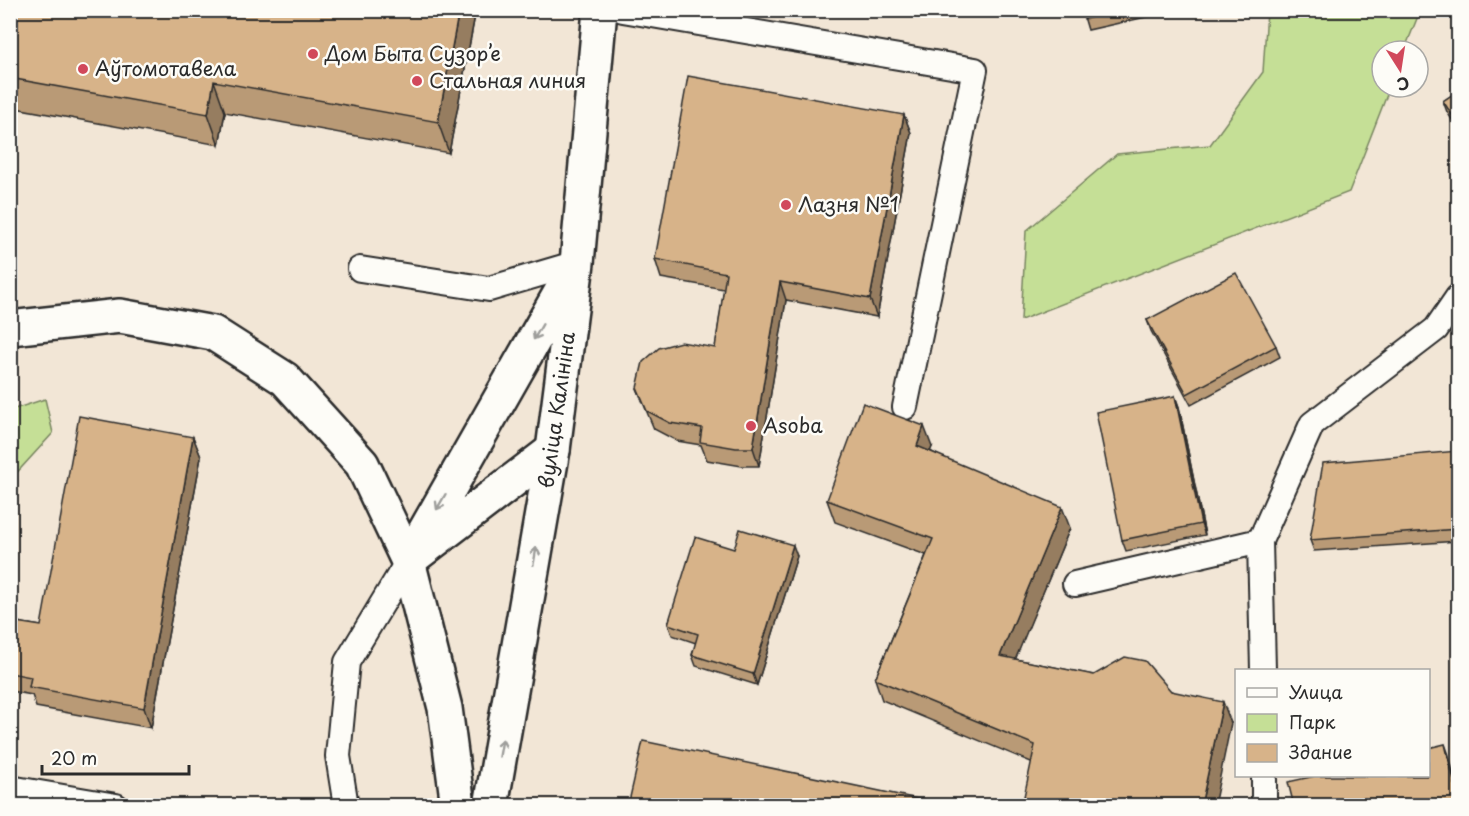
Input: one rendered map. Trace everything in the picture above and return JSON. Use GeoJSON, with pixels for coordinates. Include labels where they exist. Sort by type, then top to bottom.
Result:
{"type":"FeatureCollection","features":[{"type":"Feature","properties":{"kind":"street","name":"вуліца Калініна"},"geometry":{"type":"LineString","coordinates":[[491,806],[553,450],[577,263],[600,10]]}},
{"type":"Feature","properties":{"kind":"street"},"geometry":{"type":"LineString","coordinates":[[408,561],[577,263]]}},
{"type":"Feature","properties":{"kind":"street"},"geometry":{"type":"LineString","coordinates":[[10,328],[120,316],[213,333],[285,379],[362,464],[408,561],[445,708],[458,806]]}},
{"type":"Feature","properties":{"kind":"street"},"geometry":{"type":"LineString","coordinates":[[408,561],[553,450]]}},
{"type":"Feature","properties":{"kind":"lane"},"geometry":{"type":"LineString","coordinates":[[623,10],[975,70],[905,407]]}},
{"type":"Feature","properties":{"kind":"lane"},"geometry":{"type":"LineString","coordinates":[[360,269],[489,289],[577,263]]}},
{"type":"Feature","properties":{"kind":"lane"},"geometry":{"type":"LineString","coordinates":[[1263,669],[1260,541],[1312,424],[1436,329],[1458,297]]}},
{"type":"Feature","properties":{"kind":"lane"},"geometry":{"type":"LineString","coordinates":[[1075,584],[1260,541]]}},
{"type":"Feature","properties":{"kind":"lane"},"geometry":{"type":"LineString","coordinates":[[346,806],[338,756],[347,662],[408,561]]}},
{"type":"Feature","properties":{"kind":"lane"},"geometry":{"type":"LineString","coordinates":[[1264,777],[1264,806]]}},
{"type":"Feature","properties":{"kind":"lane"},"geometry":{"type":"LineString","coordinates":[[10,788],[116,806]]}},
{"type":"Feature","properties":{"kind":"green space"},"geometry":{"type":"Polygon","coordinates":[[[1267,11],[1420,11],[1409,39],[1370,39],[1370,99],[1385,99],[1349,192],[1021,320],[1026,231],[1117,154],[1210,145],[1263,72],[1267,11]]]}},
{"type":"Feature","properties":{"kind":"green space"},"geometry":{"type":"Polygon","coordinates":[[[45,399],[53,433],[11,479],[11,410],[45,399]]]}},
{"type":"Feature","properties":{"kind":"building","name":"Дом Быта Сузорʼе"},"geometry":{"type":"Polygon","coordinates":[[[10,10],[459,10],[438,122],[214,81],[208,114],[10,78],[10,10]]]}},
{"type":"Feature","properties":{"kind":"building"},"geometry":{"type":"Polygon","coordinates":[[[1082,10],[1125,10],[1084,19],[1082,10]]]}},
{"type":"Feature","properties":{"kind":"building","name":"Лазня №1"},"geometry":{"type":"Polygon","coordinates":[[[688,76],[904,115],[870,299],[780,282],[753,448],[736,448],[700,442],[702,428],[670,423],[647,411],[637,388],[643,362],[659,348],[681,342],[715,348],[726,273],[655,259],[688,76]]]}},
{"type":"Feature","properties":{"kind":"building"},"geometry":{"type":"Polygon","coordinates":[[[1458,91],[1458,124],[1443,101],[1458,91]]]}},
{"type":"Feature","properties":{"kind":"building"},"geometry":{"type":"Polygon","coordinates":[[[1236,273],[1276,346],[1187,394],[1147,320],[1236,273]]]}},
{"type":"Feature","properties":{"kind":"building"},"geometry":{"type":"Polygon","coordinates":[[[1175,396],[1201,524],[1122,540],[1096,412],[1175,396]]]}},
{"type":"Feature","properties":{"kind":"building"},"geometry":{"type":"Polygon","coordinates":[[[863,403],[924,426],[917,446],[1062,507],[1000,656],[1094,675],[1125,657],[1145,661],[1171,691],[1223,702],[1201,806],[1022,806],[1035,745],[875,679],[933,539],[827,500],[863,403]]]}},
{"type":"Feature","properties":{"kind":"building"},"geometry":{"type":"Polygon","coordinates":[[[79,416],[193,437],[144,708],[29,687],[31,677],[10,673],[10,621],[41,626],[79,416]]]}},
{"type":"Feature","properties":{"kind":"building"},"geometry":{"type":"Polygon","coordinates":[[[1458,451],[1458,529],[1310,540],[1323,463],[1458,451]]]}},
{"type":"Feature","properties":{"kind":"building"},"geometry":{"type":"Polygon","coordinates":[[[740,529],[793,545],[753,674],[692,655],[698,634],[668,624],[695,537],[734,549],[740,529]]]}},
{"type":"Feature","properties":{"kind":"building"},"geometry":{"type":"Polygon","coordinates":[[[643,741],[951,806],[628,806],[643,741]]]}},
{"type":"Feature","properties":{"kind":"building"},"geometry":{"type":"Polygon","coordinates":[[[1445,744],[1458,806],[1294,806],[1288,782],[1310,777],[1430,777],[1430,748],[1445,744]]]}},
{"type":"Feature","properties":{"kind":"place","name":"Дом Быта Сузорʼе"},"geometry":{"type":"Point","coordinates":[313,54]}},
{"type":"Feature","properties":{"kind":"place","name":"Аўтомотавела"},"geometry":{"type":"Point","coordinates":[83,69]}},
{"type":"Feature","properties":{"kind":"place","name":"Стальная линия"},"geometry":{"type":"Point","coordinates":[417,81]}},
{"type":"Feature","properties":{"kind":"place","name":"Лазня №1"},"geometry":{"type":"Point","coordinates":[786,205]}},
{"type":"Feature","properties":{"kind":"place","name":"Asoba"},"geometry":{"type":"Point","coordinates":[751,426]}}]}
